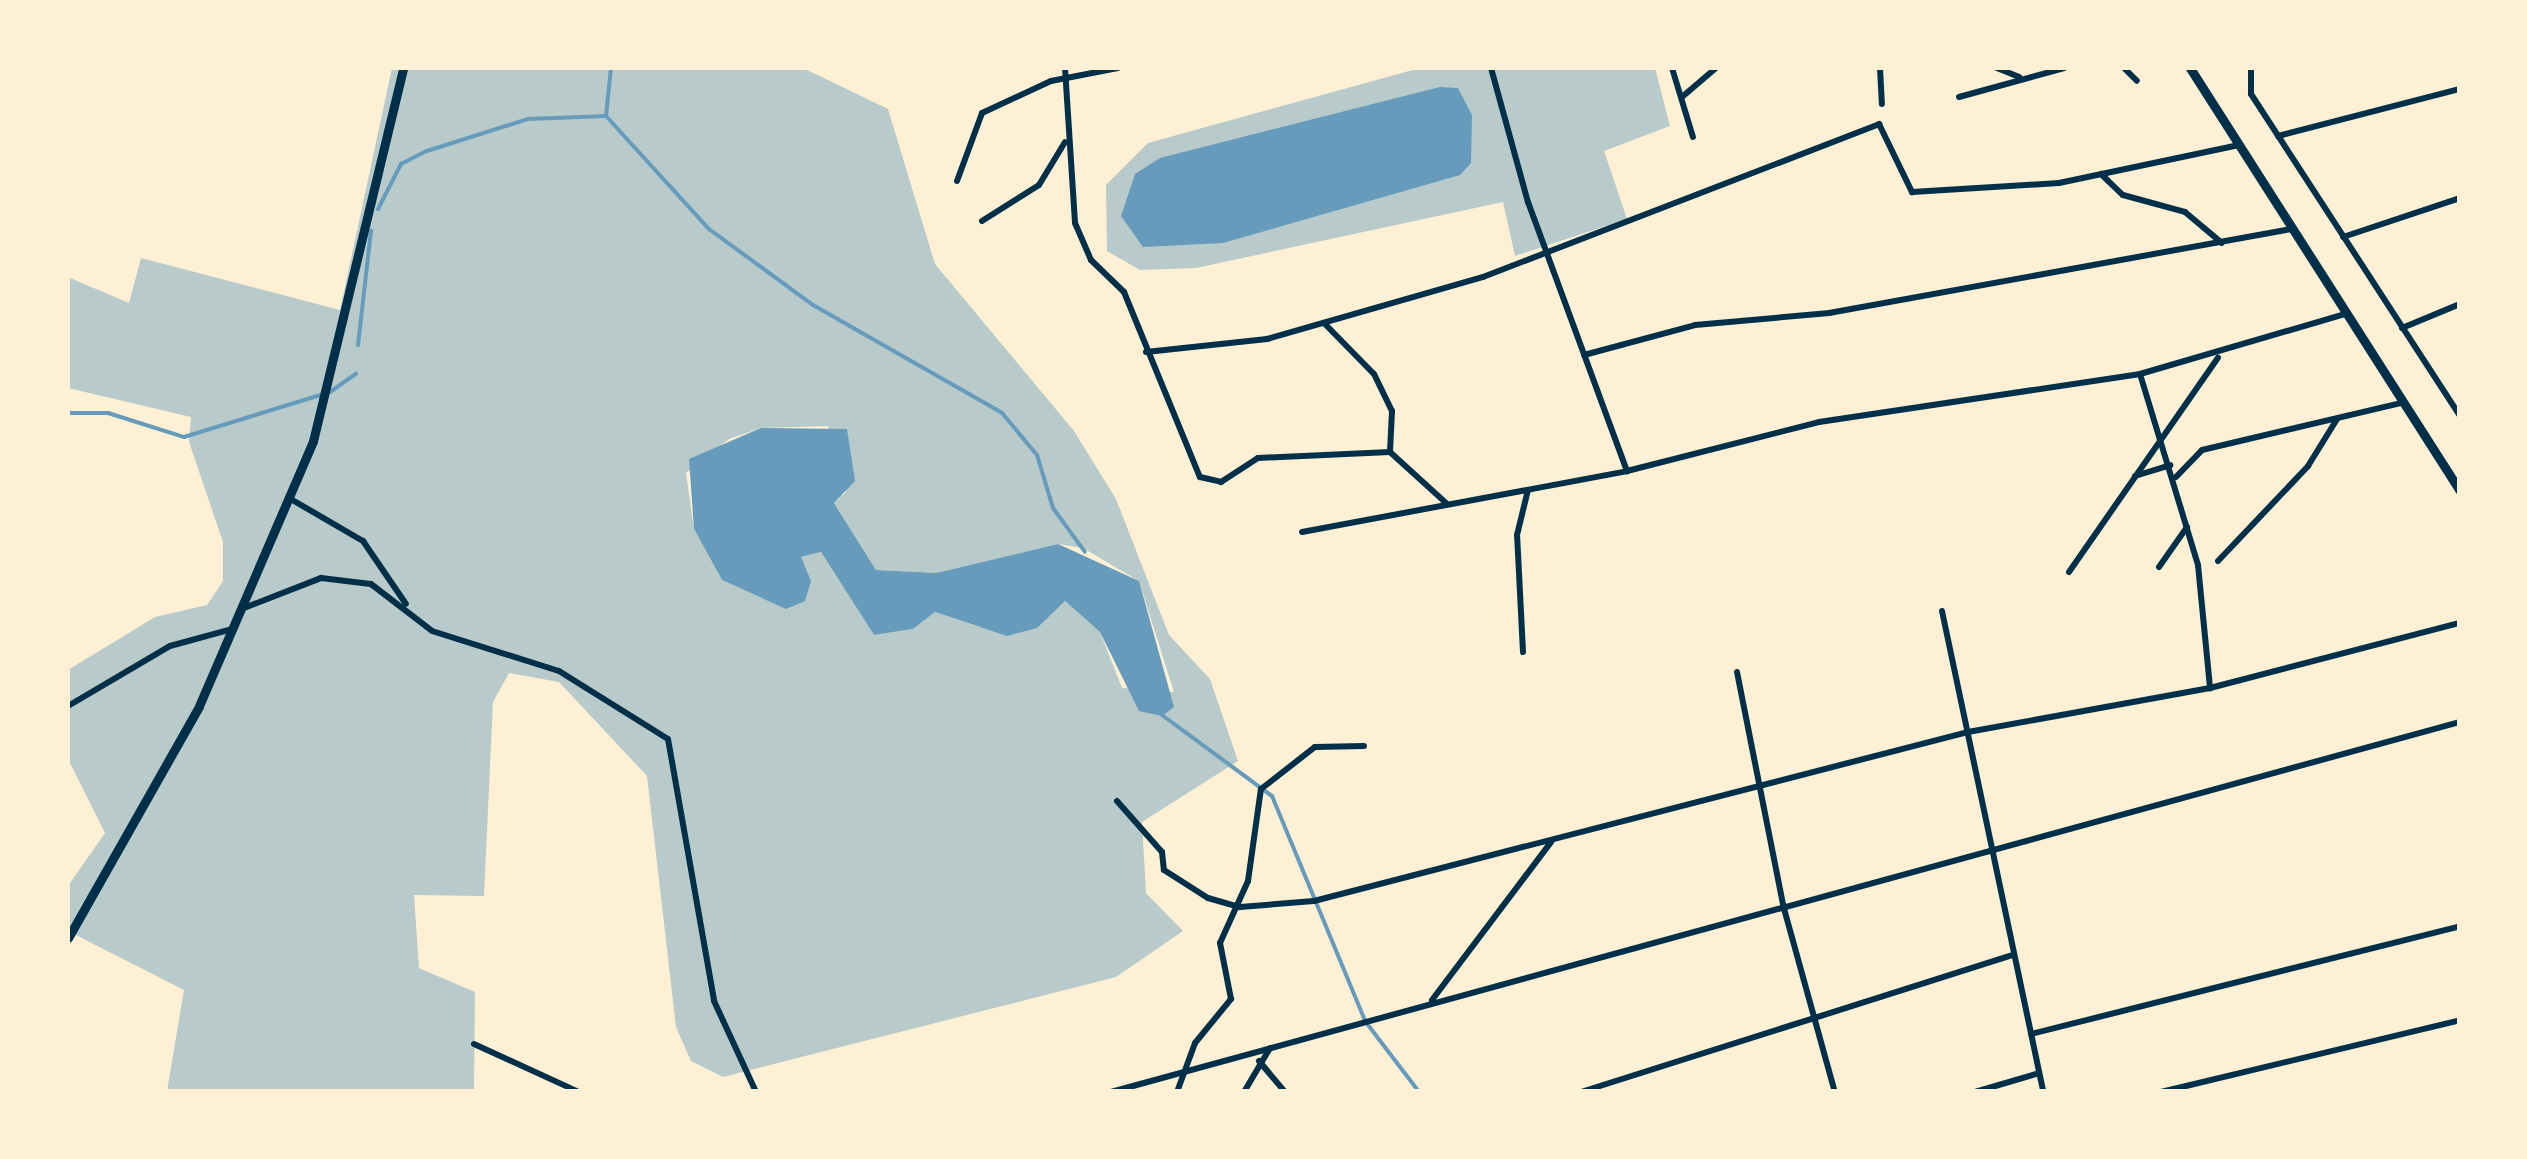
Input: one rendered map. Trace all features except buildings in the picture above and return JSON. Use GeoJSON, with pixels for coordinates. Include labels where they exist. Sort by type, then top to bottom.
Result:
{"type":"FeatureCollection","features":[{"type":"Feature","properties":{"kind":"main road"},"geometry":{"type":"LineString","coordinates":[[68,938],[164,775],[244,608],[290,498],[342,350],[403,68]]}},
{"type":"Feature","properties":{"kind":"main road"},"geometry":{"type":"LineString","coordinates":[[2190,68],[2460,490]]}},
{"type":"Feature","properties":{"kind":"street"},"geometry":{"type":"LineString","coordinates":[[1065,68],[1066,140],[1081,239],[1124,292],[1146,352],[1206,481],[1220,482],[1258,458],[1390,452],[1447,503]]}},
{"type":"Feature","properties":{"kind":"street"},"geometry":{"type":"LineString","coordinates":[[957,181],[982,113],[1068,77],[1118,68]]}},
{"type":"Feature","properties":{"kind":"street"},"geometry":{"type":"LineString","coordinates":[[1492,68],[1548,252],[1627,471]]}},
{"type":"Feature","properties":{"kind":"street"},"geometry":{"type":"LineString","coordinates":[[1672,68],[1693,137]]}},
{"type":"Feature","properties":{"kind":"street"},"geometry":{"type":"LineString","coordinates":[[1681,98],[1716,68]]}},
{"type":"Feature","properties":{"kind":"street"},"geometry":{"type":"LineString","coordinates":[[1880,68],[1882,104]]}},
{"type":"Feature","properties":{"kind":"street"},"geometry":{"type":"LineString","coordinates":[[1997,68],[2019,76]]}},
{"type":"Feature","properties":{"kind":"street"},"geometry":{"type":"LineString","coordinates":[[1959,97],[2019,76],[2064,68]]}},
{"type":"Feature","properties":{"kind":"street"},"geometry":{"type":"LineString","coordinates":[[2124,68],[2136,81]]}},
{"type":"Feature","properties":{"kind":"street"},"geometry":{"type":"LineString","coordinates":[[2251,68],[2251,94],[2460,416]]}},
{"type":"Feature","properties":{"kind":"street"},"geometry":{"type":"LineString","coordinates":[[2278,136],[2460,90]]}},
{"type":"Feature","properties":{"kind":"street"},"geometry":{"type":"LineString","coordinates":[[1146,352],[1323,322],[1548,252],[1878,124],[1912,192],[2101,174],[2239,145]]}},
{"type":"Feature","properties":{"kind":"street"},"geometry":{"type":"LineString","coordinates":[[982,221],[1039,185],[1066,140]]}},
{"type":"Feature","properties":{"kind":"street"},"geometry":{"type":"LineString","coordinates":[[2101,174],[2123,195],[2185,212],[2222,243]]}},
{"type":"Feature","properties":{"kind":"street"},"geometry":{"type":"LineString","coordinates":[[2343,237],[2460,198]]}},
{"type":"Feature","properties":{"kind":"street"},"geometry":{"type":"LineString","coordinates":[[1584,355],[1695,325],[1829,313],[2291,229]]}},
{"type":"Feature","properties":{"kind":"street"},"geometry":{"type":"LineString","coordinates":[[2402,328],[2460,304]]}},
{"type":"Feature","properties":{"kind":"street"},"geometry":{"type":"LineString","coordinates":[[1302,532],[1627,471],[1819,422],[2140,374],[2219,357],[2344,314]]}},
{"type":"Feature","properties":{"kind":"street"},"geometry":{"type":"LineString","coordinates":[[1323,322],[1374,374],[1392,411],[1390,452]]}},
{"type":"Feature","properties":{"kind":"street"},"geometry":{"type":"LineString","coordinates":[[2068,572],[2157,438],[2219,357]]}},
{"type":"Feature","properties":{"kind":"street"},"geometry":{"type":"LineString","coordinates":[[2140,374],[2157,438],[2175,478],[2205,600],[2210,688]]}},
{"type":"Feature","properties":{"kind":"street"},"geometry":{"type":"LineString","coordinates":[[2450,400],[2460,398]]}},
{"type":"Feature","properties":{"kind":"street"},"geometry":{"type":"LineString","coordinates":[[2175,478],[2202,450],[2401,403]]}},
{"type":"Feature","properties":{"kind":"street"},"geometry":{"type":"LineString","coordinates":[[2218,561],[2308,466],[2336,420]]}},
{"type":"Feature","properties":{"kind":"street"},"geometry":{"type":"LineString","coordinates":[[2134,476],[2170,465]]}},
{"type":"Feature","properties":{"kind":"street"},"geometry":{"type":"LineString","coordinates":[[1522,652],[1517,535],[1529,488]]}},
{"type":"Feature","properties":{"kind":"street"},"geometry":{"type":"LineString","coordinates":[[290,498],[363,541],[407,605],[432,631],[559,671],[668,739],[714,1001],[756,1092]]}},
{"type":"Feature","properties":{"kind":"street"},"geometry":{"type":"LineString","coordinates":[[2159,567],[2187,526]]}},
{"type":"Feature","properties":{"kind":"street"},"geometry":{"type":"LineString","coordinates":[[244,608],[320,578],[371,584],[407,605]]}},
{"type":"Feature","properties":{"kind":"street"},"geometry":{"type":"LineString","coordinates":[[1942,611],[2031,1034],[2036,1074],[2043,1092]]}},
{"type":"Feature","properties":{"kind":"street"},"geometry":{"type":"LineString","coordinates":[[1117,801],[1162,852],[1164,870],[1240,908],[1372,890],[1968,732],[2210,688],[2460,623]]}},
{"type":"Feature","properties":{"kind":"street"},"geometry":{"type":"LineString","coordinates":[[68,706],[170,646],[234,628]]}},
{"type":"Feature","properties":{"kind":"street"},"geometry":{"type":"LineString","coordinates":[[1736,672],[1783,905],[1835,1092]]}},
{"type":"Feature","properties":{"kind":"street"},"geometry":{"type":"LineString","coordinates":[[1110,1092],[1988,844],[2460,722]]}},
{"type":"Feature","properties":{"kind":"street"},"geometry":{"type":"LineString","coordinates":[[1176,1092],[1180,1070],[1231,999],[1220,943],[1240,908],[1261,789],[1316,747],[1364,746]]}},
{"type":"Feature","properties":{"kind":"street"},"geometry":{"type":"LineString","coordinates":[[1431,1001],[1552,841]]}},
{"type":"Feature","properties":{"kind":"street"},"geometry":{"type":"LineString","coordinates":[[2031,1034],[2460,926]]}},
{"type":"Feature","properties":{"kind":"street"},"geometry":{"type":"LineString","coordinates":[[1581,1092],[1812,1014],[2014,955]]}},
{"type":"Feature","properties":{"kind":"street"},"geometry":{"type":"LineString","coordinates":[[2161,1092],[2460,1020]]}},
{"type":"Feature","properties":{"kind":"street"},"geometry":{"type":"LineString","coordinates":[[474,1044],[579,1092]]}},
{"type":"Feature","properties":{"kind":"street"},"geometry":{"type":"LineString","coordinates":[[1244,1092],[1270,1048]]}},
{"type":"Feature","properties":{"kind":"street"},"geometry":{"type":"LineString","coordinates":[[1259,1061],[1285,1092]]}},
{"type":"Feature","properties":{"kind":"street"},"geometry":{"type":"LineString","coordinates":[[1975,1092],[2036,1074]]}},
{"type":"Feature","properties":{"kind":"shaded area"},"geometry":{"type":"Polygon","coordinates":[[[392,68],[803,68],[888,109],[935,264],[1074,431],[1116,499],[1169,635],[1210,679],[1238,761],[1142,822],[1146,893],[1183,931],[1116,977],[723,1077],[691,1061],[676,1027],[647,776],[559,682],[509,673],[493,702],[484,896],[414,895],[419,968],[475,992],[474,1091],[167,1091],[184,990],[68,931],[68,886],[105,833],[68,759],[68,670],[155,617],[207,605],[223,581],[223,542],[189,442],[191,417],[68,388],[68,277],[129,303],[141,258],[340,310],[392,68]],[[828,426],[761,428],[729,439],[686,473],[694,529],[722,580],[775,604],[801,557],[821,552],[874,635],[913,629],[935,612],[979,627],[1052,612],[1065,601],[1100,632],[1122,688],[1174,692],[1139,581],[1083,548],[1058,544],[936,573],[876,570],[834,503],[846,492],[828,426]]]}},
{"type":"Feature","properties":{"kind":"shaded area"},"geometry":{"type":"Polygon","coordinates":[[[1420,68],[1655,68],[1670,126],[1604,151],[1627,219],[1515,256],[1503,202],[1196,268],[1140,270],[1107,251],[1106,185],[1148,143],[1420,68]]]}},
{"type":"Feature","properties":{"kind":"water"},"geometry":{"type":"Polygon","coordinates":[[[1440,87],[1458,88],[1472,115],[1471,163],[1460,175],[1223,243],[1143,247],[1121,216],[1135,174],[1160,158],[1440,87]]]}},
{"type":"Feature","properties":{"kind":"water"},"geometry":{"type":"Polygon","coordinates":[[[761,428],[847,429],[855,481],[834,503],[876,570],[936,573],[1058,544],[1139,581],[1174,707],[1162,716],[1139,711],[1100,632],[1065,601],[1037,628],[1007,636],[935,612],[913,629],[874,635],[821,552],[801,557],[811,581],[805,601],[786,609],[722,580],[694,529],[689,459],[761,428]]]}},
{"type":"Feature","properties":{"kind":"waterway"},"geometry":{"type":"LineString","coordinates":[[606,116],[611,68]]}},
{"type":"Feature","properties":{"kind":"waterway"},"geometry":{"type":"LineString","coordinates":[[378,209],[401,164],[427,151],[528,119],[606,116],[709,229],[813,305],[1002,413],[1037,455],[1053,508],[1085,552]]}},
{"type":"Feature","properties":{"kind":"waterway"},"geometry":{"type":"LineString","coordinates":[[358,345],[371,231]]}},
{"type":"Feature","properties":{"kind":"waterway"},"geometry":{"type":"LineString","coordinates":[[68,413],[108,413],[184,437],[330,392],[356,374]]}},
{"type":"Feature","properties":{"kind":"waterway"},"geometry":{"type":"LineString","coordinates":[[1162,715],[1272,796],[1365,1021],[1419,1092]]}}]}
